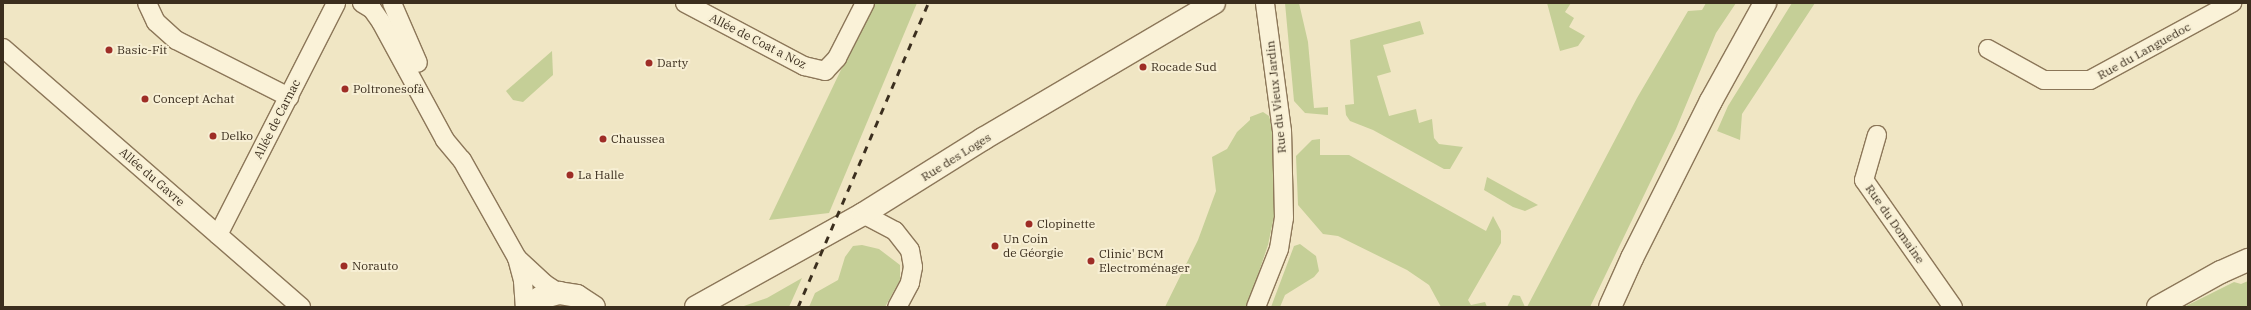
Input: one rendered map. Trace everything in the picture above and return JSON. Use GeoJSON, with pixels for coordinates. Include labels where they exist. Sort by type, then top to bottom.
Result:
{"type":"FeatureCollection","features":[{"type":"Feature","properties":{"kind":"street"},"geometry":{"type":"LineString","coordinates":[[147,3],[156,22],[176,40],[289,97]]}},
{"type":"Feature","properties":{"kind":"street","name":"Allée de Carnac"},"geometry":{"type":"LineString","coordinates":[[218,236],[336,3]]}},
{"type":"Feature","properties":{"kind":"street"},"geometry":{"type":"LineString","coordinates":[[362,3],[372,9],[381,22],[445,140],[462,160],[517,258],[523,281],[526,307],[540,298],[559,293]]}},
{"type":"Feature","properties":{"kind":"street"},"geometry":{"type":"LineString","coordinates":[[392,3],[406,41],[458,141],[462,160]]}},
{"type":"Feature","properties":{"kind":"street","name":"Allée de Coat a Noz"},"geometry":{"type":"LineString","coordinates":[[685,3],[804,66],[825,71],[837,58],[865,3]]}},
{"type":"Feature","properties":{"kind":"street","name":"Rue des Loges"},"geometry":{"type":"LineString","coordinates":[[696,307],[863,214],[990,136],[1214,3]]}},
{"type":"Feature","properties":{"kind":"street","name":"Rue du Vieux Jardin"},"geometry":{"type":"LineString","coordinates":[[1256,307],[1279,249],[1284,218],[1282,131],[1265,3]]}},
{"type":"Feature","properties":{"kind":"street"},"geometry":{"type":"LineString","coordinates":[[1740,45],[1753,3]]}},
{"type":"Feature","properties":{"kind":"street"},"geometry":{"type":"LineString","coordinates":[[1610,307],[1632,258],[1740,45],[1765,3]]}},
{"type":"Feature","properties":{"kind":"street","name":"Rue du Languedoc"},"geometry":{"type":"LineString","coordinates":[[1988,49],[2044,80],[2090,80],[2232,3]]}},
{"type":"Feature","properties":{"kind":"street","name":"Allée du Gavre"},"geometry":{"type":"LineString","coordinates":[[3,48],[301,307]]}},
{"type":"Feature","properties":{"kind":"street","name":"Rue du Domaine"},"geometry":{"type":"LineString","coordinates":[[1877,135],[1864,180],[1952,307]]}},
{"type":"Feature","properties":{"kind":"street"},"geometry":{"type":"LineString","coordinates":[[863,214],[895,231],[910,250],[913,267],[910,283],[897,307]]}},
{"type":"Feature","properties":{"kind":"street"},"geometry":{"type":"LineString","coordinates":[[517,258],[544,284],[559,293],[577,296],[594,307]]}},
{"type":"Feature","properties":{"kind":"street"},"geometry":{"type":"LineString","coordinates":[[2158,307],[2221,272],[2248,260]]}},
{"type":"Feature","properties":{"kind":"green space"},"geometry":{"type":"Polygon","coordinates":[[[873,3],[917,3],[829,213],[769,220],[873,3]]]}},
{"type":"Feature","properties":{"kind":"green space"},"geometry":{"type":"Polygon","coordinates":[[[1285,3],[1299,3],[1308,42],[1314,108],[1328,107],[1328,115],[1305,113],[1294,101],[1285,3]]]}},
{"type":"Feature","properties":{"kind":"green space"},"geometry":{"type":"Polygon","coordinates":[[[1547,3],[1571,3],[1565,12],[1574,18],[1569,27],[1585,36],[1578,46],[1560,51],[1547,3]]]}},
{"type":"Feature","properties":{"kind":"green space"},"geometry":{"type":"Polygon","coordinates":[[[1706,3],[1736,3],[1716,33],[1676,129],[1590,307],[1527,307],[1637,98],[1688,11],[1702,10],[1706,3]]]}},
{"type":"Feature","properties":{"kind":"green space"},"geometry":{"type":"Polygon","coordinates":[[[1792,3],[1815,3],[1742,114],[1740,140],[1717,131],[1728,106],[1792,3]]]}},
{"type":"Feature","properties":{"kind":"green space"},"geometry":{"type":"Polygon","coordinates":[[[1420,21],[1424,34],[1383,45],[1391,72],[1377,76],[1389,116],[1416,109],[1419,123],[1432,119],[1434,138],[1439,144],[1463,147],[1450,169],[1444,169],[1373,130],[1350,121],[1346,115],[1345,105],[1354,104],[1350,40],[1420,21]]]}},
{"type":"Feature","properties":{"kind":"green space"},"geometry":{"type":"Polygon","coordinates":[[[552,51],[553,75],[523,102],[513,100],[506,91],[552,51]]]}},
{"type":"Feature","properties":{"kind":"green space"},"geometry":{"type":"Polygon","coordinates":[[[1263,112],[1269,116],[1273,130],[1278,197],[1268,245],[1247,307],[1165,307],[1198,240],[1216,191],[1212,157],[1227,149],[1237,132],[1250,120],[1250,117],[1263,112]]]}},
{"type":"Feature","properties":{"kind":"green space"},"geometry":{"type":"Polygon","coordinates":[[[1320,139],[1320,155],[1349,155],[1486,231],[1493,216],[1501,231],[1501,243],[1468,300],[1471,305],[1485,302],[1487,307],[1441,307],[1429,285],[1407,270],[1338,236],[1323,234],[1298,205],[1296,156],[1312,140],[1320,139]]]}},
{"type":"Feature","properties":{"kind":"green space"},"geometry":{"type":"Polygon","coordinates":[[[1487,177],[1538,205],[1525,211],[1513,207],[1484,190],[1487,177]]]}},
{"type":"Feature","properties":{"kind":"green space"},"geometry":{"type":"Polygon","coordinates":[[[1300,244],[1316,256],[1319,271],[1314,277],[1285,295],[1280,307],[1271,307],[1294,246],[1300,244]]]}},
{"type":"Feature","properties":{"kind":"green space"},"geometry":{"type":"Polygon","coordinates":[[[862,245],[879,249],[900,265],[900,280],[885,307],[809,307],[815,293],[838,280],[845,257],[853,246],[862,245]]]}},
{"type":"Feature","properties":{"kind":"green space"},"geometry":{"type":"Polygon","coordinates":[[[802,278],[789,307],[741,307],[767,298],[802,278]]]}},
{"type":"Feature","properties":{"kind":"green space"},"geometry":{"type":"Polygon","coordinates":[[[2248,281],[2248,307],[2184,307],[2234,282],[2241,284],[2248,281]]]}},
{"type":"Feature","properties":{"kind":"green space"},"geometry":{"type":"Polygon","coordinates":[[[1513,295],[1520,296],[1525,307],[1507,307],[1513,295]]]}},
{"type":"Feature","properties":{"kind":"railway"},"geometry":{"type":"LineString","coordinates":[[798,307],[928,3]]}},
{"type":"Feature","properties":{"kind":"place","name":"Basic-Fit"},"geometry":{"type":"Point","coordinates":[109,50]}},
{"type":"Feature","properties":{"kind":"place","name":"Darty"},"geometry":{"type":"Point","coordinates":[649,63]}},
{"type":"Feature","properties":{"kind":"place","name":"Rocade Sud"},"geometry":{"type":"Point","coordinates":[1143,67]}},
{"type":"Feature","properties":{"kind":"place","name":"Poltronesofà"},"geometry":{"type":"Point","coordinates":[345,89]}},
{"type":"Feature","properties":{"kind":"place","name":"Concept Achat"},"geometry":{"type":"Point","coordinates":[145,99]}},
{"type":"Feature","properties":{"kind":"place","name":"Delko"},"geometry":{"type":"Point","coordinates":[213,136]}},
{"type":"Feature","properties":{"kind":"place","name":"Chaussea"},"geometry":{"type":"Point","coordinates":[603,139]}},
{"type":"Feature","properties":{"kind":"place","name":"La Halle"},"geometry":{"type":"Point","coordinates":[570,175]}},
{"type":"Feature","properties":{"kind":"place","name":"Clopinette"},"geometry":{"type":"Point","coordinates":[1029,224]}},
{"type":"Feature","properties":{"kind":"place","name":"Un Coin de Géorgie"},"geometry":{"type":"Point","coordinates":[995,246]}},
{"type":"Feature","properties":{"kind":"place","name":"Clinic' BCM Electroménager"},"geometry":{"type":"Point","coordinates":[1091,261]}},
{"type":"Feature","properties":{"kind":"place","name":"Norauto"},"geometry":{"type":"Point","coordinates":[344,266]}}]}
